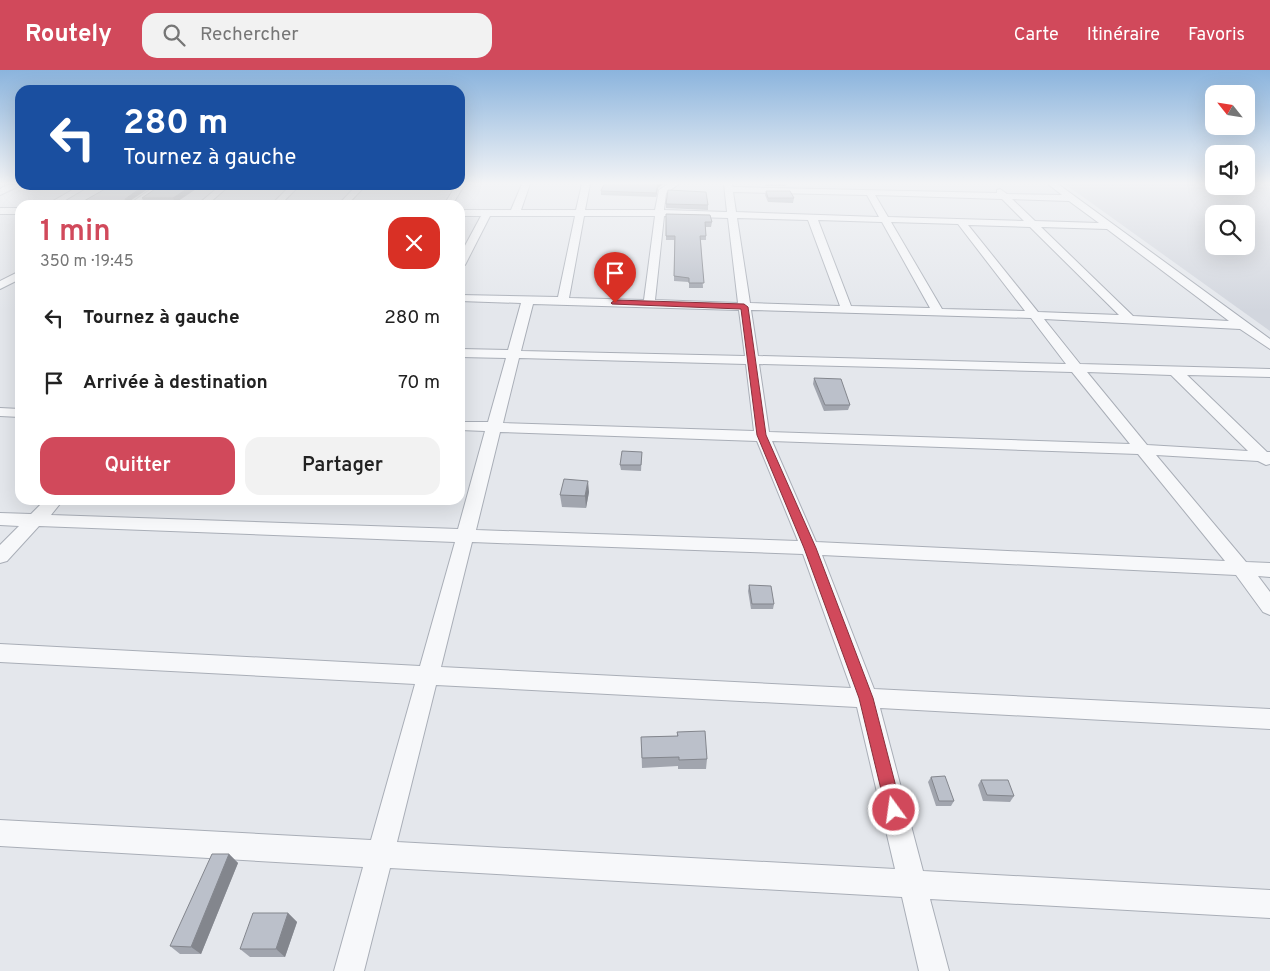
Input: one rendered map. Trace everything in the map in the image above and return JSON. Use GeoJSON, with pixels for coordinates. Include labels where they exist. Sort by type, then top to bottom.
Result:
{"type":"FeatureCollection","features":[{"type":"Feature","properties":{"kind":"street"},"geometry":{"type":"LineString","coordinates":[[465,255],[480,226]]}},
{"type":"Feature","properties":{"kind":"street"},"geometry":{"type":"LineString","coordinates":[[562,301],[578,226]]}},
{"type":"Feature","properties":{"kind":"street"},"geometry":{"type":"LineString","coordinates":[[650,304],[660,226]]}},
{"type":"Feature","properties":{"kind":"street"},"geometry":{"type":"LineString","coordinates":[[733,226],[762,435],[810,548],[866,698],[934,971]]}},
{"type":"Feature","properties":{"kind":"street"},"geometry":{"type":"LineString","coordinates":[[815,226],[847,310]]}},
{"type":"Feature","properties":{"kind":"street"},"geometry":{"type":"LineString","coordinates":[[889,226],[939,313]]}},
{"type":"Feature","properties":{"kind":"street"},"geometry":{"type":"LineString","coordinates":[[964,226],[1075,366],[1240,567],[1270,607]]}},
{"type":"Feature","properties":{"kind":"street"},"geometry":{"type":"LineString","coordinates":[[1034,226],[1130,320]]}},
{"type":"Feature","properties":{"kind":"street"},"geometry":{"type":"LineString","coordinates":[[1109,226],[1270,345]]}},
{"type":"Feature","properties":{"kind":"street"},"geometry":{"type":"LineString","coordinates":[[1,285],[15,277]]}},
{"type":"Feature","properties":{"kind":"street"},"geometry":{"type":"LineString","coordinates":[[1,285],[15,284]]}},
{"type":"Feature","properties":{"kind":"street"},"geometry":{"type":"LineString","coordinates":[[465,298],[1035,316],[1242,325]]}},
{"type":"Feature","properties":{"kind":"street"},"geometry":{"type":"LineString","coordinates":[[349,971],[528,300]]}},
{"type":"Feature","properties":{"kind":"street"},"geometry":{"type":"LineString","coordinates":[[465,353],[1270,372]]}},
{"type":"Feature","properties":{"kind":"street"},"geometry":{"type":"LineString","coordinates":[[1174,370],[1268,459]]}},
{"type":"Feature","properties":{"kind":"street"},"geometry":{"type":"LineString","coordinates":[[0,412],[15,413]]}},
{"type":"Feature","properties":{"kind":"street"},"geometry":{"type":"LineString","coordinates":[[465,426],[1143,449],[1268,459]]}},
{"type":"Feature","properties":{"kind":"street"},"geometry":{"type":"LineString","coordinates":[[0,556],[50,505]]}},
{"type":"Feature","properties":{"kind":"street"},"geometry":{"type":"LineString","coordinates":[[0,519],[810,548],[1240,567],[1270,570]]}},
{"type":"Feature","properties":{"kind":"street"},"geometry":{"type":"LineString","coordinates":[[0,653],[1270,719]]}},
{"type":"Feature","properties":{"kind":"street"},"geometry":{"type":"LineString","coordinates":[[0,833],[1270,904]]}},
{"type":"Feature","properties":{"kind":"shaded area"},"geometry":{"type":"Polygon","coordinates":[[[1124,226],[1205,226],[1205,255],[1255,255],[1255,226],[1270,226],[1270,331],[1124,226]]]}},
{"type":"Feature","properties":{"kind":"building"},"geometry":{"type":"Polygon","coordinates":[[[666,226],[705,226],[706,236],[700,236],[704,283],[689,283],[689,278],[674,276],[675,236],[666,236],[666,226]]]}},
{"type":"Feature","properties":{"kind":"building"},"geometry":{"type":"Polygon","coordinates":[[[814,378],[841,379],[850,405],[825,405],[814,378]]]}},
{"type":"Feature","properties":{"kind":"building"},"geometry":{"type":"Polygon","coordinates":[[[622,451],[642,452],[641,465],[620,465],[622,451]]]}},
{"type":"Feature","properties":{"kind":"building"},"geometry":{"type":"Polygon","coordinates":[[[564,479],[588,481],[585,496],[560,495],[564,479]]]}},
{"type":"Feature","properties":{"kind":"building"},"geometry":{"type":"Polygon","coordinates":[[[749,585],[771,586],[774,604],[752,604],[749,585]]]}},
{"type":"Feature","properties":{"kind":"building"},"geometry":{"type":"Polygon","coordinates":[[[705,731],[707,759],[679,760],[679,757],[642,758],[641,737],[678,736],[677,732],[705,731]]]}},
{"type":"Feature","properties":{"kind":"building"},"geometry":{"type":"Polygon","coordinates":[[[945,776],[954,801],[939,801],[931,777],[945,776]]]}},
{"type":"Feature","properties":{"kind":"building"},"geometry":{"type":"Polygon","coordinates":[[[981,780],[1008,780],[1014,796],[987,795],[981,780]]]}},
{"type":"Feature","properties":{"kind":"building"},"geometry":{"type":"Polygon","coordinates":[[[212,854],[229,854],[191,947],[170,946],[212,854]]]}},
{"type":"Feature","properties":{"kind":"building"},"geometry":{"type":"Polygon","coordinates":[[[253,913],[288,913],[276,949],[240,949],[253,913]]]}},
{"type":"Feature","properties":{"kind":"route"},"geometry":{"type":"LineString","coordinates":[[615,303],[744,307],[762,435],[810,548],[866,698],[894,810]]}}]}
